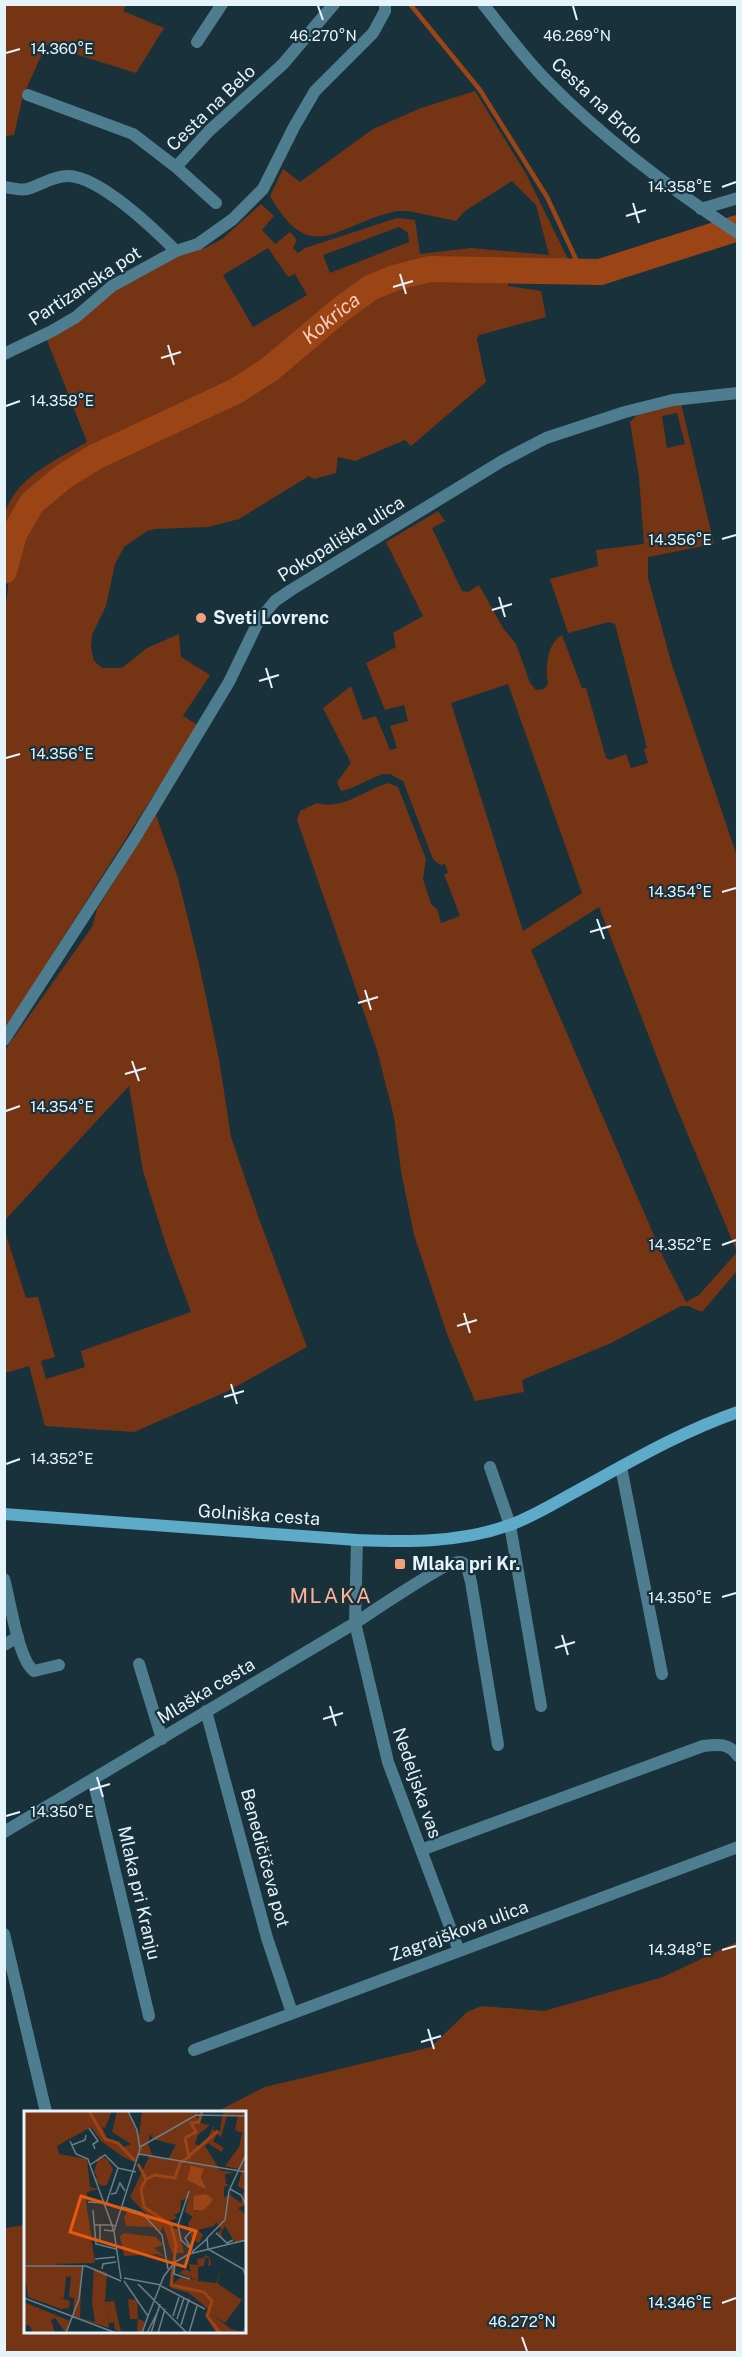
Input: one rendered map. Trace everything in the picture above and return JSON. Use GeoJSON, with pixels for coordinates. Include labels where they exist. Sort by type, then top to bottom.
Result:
{"type":"FeatureCollection","features":[{"type":"Feature","properties":{"kind":"main road","name":"Golniška cesta"},"geometry":{"type":"LineString","coordinates":[[4,1514],[357,1540],[438,1540],[483,1533],[510,1525],[682,1435],[738,1412]]}},
{"type":"Feature","properties":{"kind":"street"},"geometry":{"type":"LineString","coordinates":[[197,42],[222,4]]}},
{"type":"Feature","properties":{"kind":"street","name":"Cesta na Belo"},"geometry":{"type":"LineString","coordinates":[[28,95],[133,134],[176,167],[209,132],[283,64],[334,4]]}},
{"type":"Feature","properties":{"kind":"street","name":"Partizanska pot"},"geometry":{"type":"LineString","coordinates":[[4,354],[76,317],[112,286],[176,251],[198,244],[234,219],[263,189],[315,91],[373,33],[385,11],[385,4]]}},
{"type":"Feature","properties":{"kind":"street","name":"Cesta na Brdo"},"geometry":{"type":"LineString","coordinates":[[483,4],[546,80],[587,120],[649,172],[738,233]]}},
{"type":"Feature","properties":{"kind":"street"},"geometry":{"type":"LineString","coordinates":[[176,167],[216,203]]}},
{"type":"Feature","properties":{"kind":"street"},"geometry":{"type":"LineString","coordinates":[[4,187],[25,190],[60,176],[76,176],[110,194],[136,213],[176,251]]}},
{"type":"Feature","properties":{"kind":"street"},"geometry":{"type":"LineString","coordinates":[[701,209],[738,198]]}},
{"type":"Feature","properties":{"kind":"street","name":"Pokopališka ulica"},"geometry":{"type":"LineString","coordinates":[[4,1040],[135,838],[229,682],[259,620],[275,601],[502,461],[546,438],[616,415],[673,400],[738,393]]}},
{"type":"Feature","properties":{"kind":"street"},"geometry":{"type":"LineString","coordinates":[[490,1467],[510,1525],[541,1706]]}},
{"type":"Feature","properties":{"kind":"street"},"geometry":{"type":"LineString","coordinates":[[621,1467],[662,1674]]}},
{"type":"Feature","properties":{"kind":"street"},"geometry":{"type":"LineString","coordinates":[[355,1623],[357,1540]]}},
{"type":"Feature","properties":{"kind":"street"},"geometry":{"type":"LineString","coordinates":[[355,1623],[442,1568],[454,1562],[463,1562],[468,1569],[471,1582],[498,1745]]}},
{"type":"Feature","properties":{"kind":"street"},"geometry":{"type":"LineString","coordinates":[[4,1579],[28,1667],[34,1671],[59,1665]]}},
{"type":"Feature","properties":{"kind":"street","name":"Mlaška cesta"},"geometry":{"type":"LineString","coordinates":[[4,1832],[355,1623]]}},
{"type":"Feature","properties":{"kind":"street","name":"Nedeljska vas"},"geometry":{"type":"LineString","coordinates":[[355,1623],[388,1762],[459,1951]]}},
{"type":"Feature","properties":{"kind":"street"},"geometry":{"type":"LineString","coordinates":[[4,1646],[18,1637]]}},
{"type":"Feature","properties":{"kind":"street"},"geometry":{"type":"LineString","coordinates":[[139,1664],[162,1739]]}},
{"type":"Feature","properties":{"kind":"street","name":"Benedičičeva pot"},"geometry":{"type":"LineString","coordinates":[[206,1711],[267,1938],[292,2013]]}},
{"type":"Feature","properties":{"kind":"street"},"geometry":{"type":"LineString","coordinates":[[421,1850],[703,1746],[726,1745],[738,1756]]}},
{"type":"Feature","properties":{"kind":"street","name":"Mlaka pri Kranju"},"geometry":{"type":"LineString","coordinates":[[93,1779],[149,2016]]}},
{"type":"Feature","properties":{"kind":"street","name":"Zagrajškova ulica"},"geometry":{"type":"LineString","coordinates":[[194,2050],[738,1847]]}},
{"type":"Feature","properties":{"kind":"street"},"geometry":{"type":"LineString","coordinates":[[4,1934],[46,2111]]}},
{"type":"Feature","properties":{"kind":"shaded area"},"geometry":{"type":"Polygon","coordinates":[[[5,5],[126,5],[123,11],[164,28],[136,73],[46,45],[23,96],[14,135],[5,136],[5,5]]]}},
{"type":"Feature","properties":{"kind":"shaded area"},"geometry":{"type":"Polygon","coordinates":[[[475,91],[526,174],[571,265],[534,266],[472,261],[427,264],[404,269],[365,284],[332,307],[288,347],[257,371],[216,390],[189,407],[106,445],[58,473],[38,492],[20,516],[5,547],[4,518],[10,501],[18,490],[38,471],[87,442],[47,340],[113,292],[173,258],[207,247],[222,239],[261,204],[274,216],[262,230],[275,244],[290,232],[297,240],[293,248],[298,253],[305,248],[397,218],[415,220],[420,254],[471,248],[549,255],[536,205],[512,181],[465,211],[456,221],[398,211],[342,231],[313,236],[299,231],[285,218],[270,196],[283,169],[300,182],[373,129],[421,108],[475,91]],[[399,227],[323,255],[330,273],[409,242],[408,233],[399,227]],[[268,248],[223,275],[253,327],[307,295],[295,274],[288,277],[268,248]]]}},
{"type":"Feature","properties":{"kind":"shaded area"},"geometry":{"type":"Polygon","coordinates":[[[465,273],[508,281],[508,286],[541,291],[546,317],[479,335],[477,340],[486,382],[411,446],[405,440],[355,461],[338,457],[336,473],[314,479],[309,476],[239,519],[208,527],[155,529],[147,531],[124,547],[115,564],[106,606],[92,635],[91,648],[94,661],[102,668],[122,668],[147,648],[179,634],[181,657],[210,675],[183,716],[198,725],[5,1029],[4,621],[15,550],[25,524],[33,512],[62,484],[104,458],[168,426],[241,397],[278,370],[349,308],[406,279],[465,273]]]}},
{"type":"Feature","properties":{"kind":"shaded area"},"geometry":{"type":"Polygon","coordinates":[[[681,403],[714,544],[648,557],[648,578],[672,665],[738,859],[737,1271],[702,1312],[688,1306],[681,1306],[611,1343],[522,1380],[524,1392],[475,1401],[447,1334],[414,1235],[401,1171],[394,1117],[377,1050],[297,820],[300,811],[317,803],[326,805],[344,802],[388,783],[398,787],[426,859],[423,879],[431,904],[437,909],[441,923],[460,916],[444,874],[448,873],[445,864],[440,865],[433,859],[403,781],[390,774],[382,774],[341,791],[337,782],[351,763],[323,708],[351,686],[363,720],[376,716],[390,750],[397,748],[390,726],[408,721],[404,705],[385,710],[366,663],[396,647],[393,633],[423,616],[386,542],[438,511],[445,521],[432,528],[462,591],[468,592],[479,585],[503,628],[516,644],[530,683],[536,690],[544,689],[548,683],[547,663],[550,650],[562,635],[582,688],[586,688],[606,758],[610,760],[626,754],[631,768],[648,763],[644,749],[647,748],[615,624],[609,622],[568,633],[550,579],[598,566],[596,550],[644,544],[639,477],[630,422],[638,414],[681,403]],[[677,413],[662,416],[667,448],[685,444],[677,413]],[[508,684],[451,703],[523,931],[582,893],[508,684]],[[599,907],[531,950],[665,1261],[686,1302],[699,1295],[737,1252],[673,1099],[599,907]]]}},
{"type":"Feature","properties":{"kind":"shaded area"},"geometry":{"type":"Polygon","coordinates":[[[156,815],[178,878],[199,964],[219,1059],[231,1137],[307,1347],[228,1391],[134,1432],[45,1426],[29,1366],[5,1373],[5,1232],[26,1298],[38,1297],[55,1357],[41,1361],[46,1379],[85,1367],[81,1351],[191,1312],[166,1245],[143,1171],[129,1086],[5,1220],[5,1050],[92,927],[97,909],[156,815]]]}},
{"type":"Feature","properties":{"kind":"shaded area"},"geometry":{"type":"Polygon","coordinates":[[[737,1942],[737,2352],[5,2352],[5,2228],[24,2225],[24,2333],[246,2333],[246,2111],[218,2111],[265,2087],[431,2047],[467,2012],[482,2006],[544,2011],[663,1977],[737,1942]]]}},
{"type":"Feature","properties":{"kind":"waterway"},"geometry":{"type":"LineString","coordinates":[[410,4],[480,90],[547,197],[582,272]]}},
{"type":"Feature","properties":{"kind":"waterway","name":"Kokrica"},"geometry":{"type":"LineString","coordinates":[[4,571],[14,534],[32,503],[63,477],[95,457],[236,391],[270,369],[370,288],[394,278],[429,269],[600,272],[738,228]]}},
{"type":"Feature","properties":{"kind":"place","name":"Sveti Lovrenc"},"geometry":{"type":"Point","coordinates":[201,618]}},
{"type":"Feature","properties":{"kind":"place","name":"Mlaka pri Kr."},"geometry":{"type":"Point","coordinates":[400,1564]}},
{"type":"Feature","properties":{"kind":"district","name":"MLAKA"},"geometry":{"type":"Point","coordinates":[331,1596]}}]}
